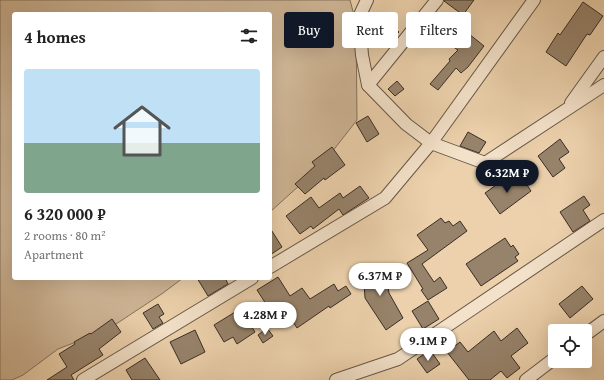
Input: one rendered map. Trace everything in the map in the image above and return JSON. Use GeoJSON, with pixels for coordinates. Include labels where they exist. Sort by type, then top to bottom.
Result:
{"type":"FeatureCollection","features":[{"type":"Feature","properties":{"kind":"street"},"geometry":{"type":"LineString","coordinates":[[367,0],[360,17],[362,55],[368,85],[406,124],[431,143],[485,163],[604,85]]}},
{"type":"Feature","properties":{"kind":"street"},"geometry":{"type":"LineString","coordinates":[[368,85],[437,0]]}},
{"type":"Feature","properties":{"kind":"street"},"geometry":{"type":"LineString","coordinates":[[272,266],[385,198],[431,143],[534,0]]}},
{"type":"Feature","properties":{"kind":"street"},"geometry":{"type":"LineString","coordinates":[[567,108],[604,57]]}},
{"type":"Feature","properties":{"kind":"street"},"geometry":{"type":"LineString","coordinates":[[336,380],[398,359],[604,220]]}},
{"type":"Feature","properties":{"kind":"street"},"geometry":{"type":"LineString","coordinates":[[83,380],[249,280]]}},
{"type":"Feature","properties":{"kind":"street"},"geometry":{"type":"LineString","coordinates":[[592,329],[604,320]]}},
{"type":"Feature","properties":{"kind":"street"},"geometry":{"type":"LineString","coordinates":[[526,380],[548,363]]}},
{"type":"Feature","properties":{"kind":"shaded area"},"geometry":{"type":"Polygon","coordinates":[[[0,0],[350,0],[353,12],[342,12],[342,48],[356,48],[357,120],[321,166],[272,210],[272,12],[12,12],[12,280],[180,280],[107,330],[58,349],[23,375],[12,380],[0,380],[0,0]]]}},
{"type":"Feature","properties":{"kind":"building"},"geometry":{"type":"Polygon","coordinates":[[[474,0],[465,12],[459,12],[444,1],[474,0]]]}},
{"type":"Feature","properties":{"kind":"building"},"geometry":{"type":"Polygon","coordinates":[[[583,2],[603,16],[590,35],[587,34],[566,66],[546,52],[558,33],[560,35],[583,2]]]}},
{"type":"Feature","properties":{"kind":"building"},"geometry":{"type":"Polygon","coordinates":[[[471,36],[484,46],[468,67],[461,73],[456,68],[438,90],[430,84],[450,61],[449,59],[458,50],[455,48],[471,48],[471,36]]]}},
{"type":"Feature","properties":{"kind":"building"},"geometry":{"type":"Polygon","coordinates":[[[397,81],[404,89],[395,96],[388,89],[397,81]]]}},
{"type":"Feature","properties":{"kind":"building"},"geometry":{"type":"Polygon","coordinates":[[[368,116],[379,134],[367,142],[356,123],[368,116]]]}},
{"type":"Feature","properties":{"kind":"building"},"geometry":{"type":"Polygon","coordinates":[[[468,132],[486,142],[479,153],[460,146],[468,132]]]}},
{"type":"Feature","properties":{"kind":"building"},"geometry":{"type":"Polygon","coordinates":[[[560,139],[569,152],[559,159],[565,168],[553,177],[538,156],[560,139]]]}},
{"type":"Feature","properties":{"kind":"building"},"geometry":{"type":"Polygon","coordinates":[[[332,147],[345,165],[325,180],[324,178],[305,194],[295,184],[315,166],[312,162],[332,147]]]}},
{"type":"Feature","properties":{"kind":"building"},"geometry":{"type":"Polygon","coordinates":[[[506,178],[512,186],[523,179],[531,191],[500,214],[485,193],[506,178]]]}},
{"type":"Feature","properties":{"kind":"building"},"geometry":{"type":"Polygon","coordinates":[[[360,186],[369,198],[343,215],[339,209],[313,229],[311,226],[300,234],[286,216],[311,197],[319,208],[340,193],[343,198],[360,186]]]}},
{"type":"Feature","properties":{"kind":"building"},"geometry":{"type":"Polygon","coordinates":[[[584,196],[590,205],[583,210],[590,221],[573,232],[560,212],[584,196]]]}},
{"type":"Feature","properties":{"kind":"building"},"geometry":{"type":"Polygon","coordinates":[[[441,218],[445,223],[449,221],[453,226],[460,221],[467,231],[422,264],[434,282],[440,277],[447,288],[428,300],[407,263],[428,250],[417,235],[441,218]]]}},
{"type":"Feature","properties":{"kind":"building"},"geometry":{"type":"Polygon","coordinates":[[[272,231],[282,247],[272,254],[272,231]]]}},
{"type":"Feature","properties":{"kind":"building"},"geometry":{"type":"Polygon","coordinates":[[[505,238],[511,247],[513,245],[519,254],[515,257],[518,261],[481,286],[466,264],[505,238]]]}},
{"type":"Feature","properties":{"kind":"building"},"geometry":{"type":"Polygon","coordinates":[[[363,268],[385,268],[389,293],[403,318],[386,330],[365,298],[363,268]]]}},
{"type":"Feature","properties":{"kind":"building"},"geometry":{"type":"Polygon","coordinates":[[[278,277],[290,296],[302,288],[310,299],[334,284],[338,291],[346,286],[351,294],[330,308],[329,306],[297,328],[284,308],[273,315],[257,290],[278,277]]]}},
{"type":"Feature","properties":{"kind":"building"},"geometry":{"type":"Polygon","coordinates":[[[198,280],[226,280],[228,284],[208,296],[198,280]]]}},
{"type":"Feature","properties":{"kind":"building"},"geometry":{"type":"Polygon","coordinates":[[[582,286],[593,299],[570,318],[559,304],[582,286]]]}},
{"type":"Feature","properties":{"kind":"building"},"geometry":{"type":"Polygon","coordinates":[[[428,301],[439,319],[423,329],[412,311],[428,301]]]}},
{"type":"Feature","properties":{"kind":"building"},"geometry":{"type":"Polygon","coordinates":[[[158,304],[164,314],[159,317],[163,323],[153,329],[143,313],[158,304]]]}},
{"type":"Feature","properties":{"kind":"building"},"geometry":{"type":"Polygon","coordinates":[[[240,309],[255,332],[237,344],[233,337],[224,342],[214,325],[240,309]]]}},
{"type":"Feature","properties":{"kind":"building"},"geometry":{"type":"Polygon","coordinates":[[[112,319],[121,332],[99,349],[103,355],[71,375],[74,380],[47,380],[67,367],[59,354],[75,344],[74,342],[90,333],[91,334],[112,319]]]}},
{"type":"Feature","properties":{"kind":"building"},"geometry":{"type":"Polygon","coordinates":[[[267,328],[273,336],[263,343],[258,335],[267,328]]]}},
{"type":"Feature","properties":{"kind":"building"},"geometry":{"type":"Polygon","coordinates":[[[517,328],[528,343],[511,356],[520,368],[507,378],[501,371],[490,380],[469,380],[447,352],[460,342],[468,352],[494,331],[501,341],[517,328]]]}},
{"type":"Feature","properties":{"kind":"building"},"geometry":{"type":"Polygon","coordinates":[[[195,330],[205,352],[181,364],[170,342],[195,330]]]}},
{"type":"Feature","properties":{"kind":"building"},"geometry":{"type":"Polygon","coordinates":[[[430,350],[440,364],[427,373],[417,359],[430,350]]]}},
{"type":"Feature","properties":{"kind":"building"},"geometry":{"type":"Polygon","coordinates":[[[145,358],[160,380],[132,380],[126,370],[145,358]]]}}]}
